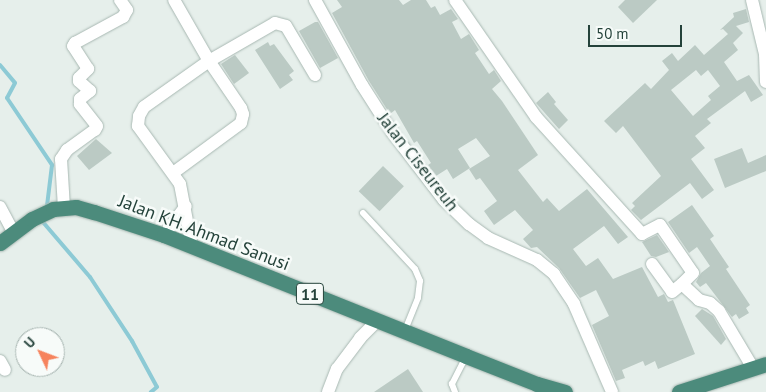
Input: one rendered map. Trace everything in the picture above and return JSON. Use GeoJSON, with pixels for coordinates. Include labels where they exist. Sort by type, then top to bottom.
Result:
{"type":"FeatureCollection","features":[{"type":"Feature","properties":{"kind":"highway","name":"Jalan KH. Ahmad Sanusi"},"geometry":{"type":"LineString","coordinates":[[58,209],[76,207],[164,236],[377,321],[405,330],[537,384],[563,392]]}},
{"type":"Feature","properties":{"kind":"highway"},"geometry":{"type":"LineString","coordinates":[[0,243],[32,219],[58,209]]}},
{"type":"Feature","properties":{"kind":"highway"},"geometry":{"type":"LineString","coordinates":[[679,392],[715,387],[760,366]]}},
{"type":"Feature","properties":{"kind":"street"},"geometry":{"type":"LineString","coordinates":[[58,209],[61,159],[67,150],[95,130],[97,126],[80,104],[80,99],[90,91],[79,82],[80,75],[88,69],[73,46],[75,43],[123,18],[127,10],[120,0]]}},
{"type":"Feature","properties":{"kind":"street"},"geometry":{"type":"LineString","coordinates":[[173,173],[241,123],[244,114],[242,108],[209,61],[174,0]]}},
{"type":"Feature","properties":{"kind":"street","name":"Jalan Ciseureuh"},"geometry":{"type":"LineString","coordinates":[[315,0],[352,69],[392,132],[444,200],[469,224],[488,238],[537,260],[554,274],[574,304],[612,392]]}},
{"type":"Feature","properties":{"kind":"street"},"geometry":{"type":"LineString","coordinates":[[455,0],[536,117],[642,234],[660,224],[693,272],[672,292],[652,264]]}},
{"type":"Feature","properties":{"kind":"street"},"geometry":{"type":"LineString","coordinates":[[752,0],[765,54],[766,82]]}},
{"type":"Feature","properties":{"kind":"street"},"geometry":{"type":"LineString","coordinates":[[192,247],[186,206],[180,184],[138,126],[139,116],[144,107],[209,61],[275,23],[281,23],[286,26],[315,75]]}},
{"type":"Feature","properties":{"kind":"street"},"geometry":{"type":"LineString","coordinates":[[0,206],[14,233]]}},
{"type":"Feature","properties":{"kind":"street"},"geometry":{"type":"LineString","coordinates":[[164,236],[186,206]]}},
{"type":"Feature","properties":{"kind":"street"},"geometry":{"type":"LineString","coordinates":[[682,284],[699,300],[710,303],[719,311],[760,366]]}},
{"type":"Feature","properties":{"kind":"street"},"geometry":{"type":"LineString","coordinates":[[328,392],[337,369],[360,338],[377,321]]}},
{"type":"Feature","properties":{"kind":"lane"},"geometry":{"type":"LineString","coordinates":[[363,213],[415,269],[420,282],[418,298],[405,330]]}},
{"type":"Feature","properties":{"kind":"lane"},"geometry":{"type":"LineString","coordinates":[[455,392],[452,384],[466,356]]}},
{"type":"Feature","properties":{"kind":"building"},"geometry":{"type":"Polygon","coordinates":[[[337,0],[399,0],[403,5],[411,0],[426,0],[431,8],[435,6],[440,15],[451,9],[458,19],[452,22],[461,39],[469,34],[479,50],[475,53],[489,74],[494,70],[501,81],[492,89],[538,155],[518,170],[543,202],[547,198],[559,211],[587,189],[628,237],[618,244],[604,226],[573,249],[586,266],[598,258],[613,279],[642,267],[658,297],[664,294],[668,302],[673,300],[695,354],[658,369],[655,361],[645,366],[643,361],[622,370],[625,378],[616,381],[592,325],[609,316],[596,290],[580,298],[559,268],[537,247],[531,248],[523,239],[533,230],[515,210],[494,225],[484,211],[497,201],[480,178],[476,180],[469,169],[490,156],[476,138],[458,149],[470,168],[453,179],[447,169],[436,176],[428,165],[431,163],[417,141],[414,143],[395,110],[390,114],[369,81],[332,13],[342,7],[337,0]]]}},
{"type":"Feature","properties":{"kind":"building"},"geometry":{"type":"Polygon","coordinates":[[[625,0],[657,0],[633,23],[618,7],[625,0]]]}},
{"type":"Feature","properties":{"kind":"building"},"geometry":{"type":"Polygon","coordinates":[[[746,9],[749,22],[736,26],[743,33],[733,43],[738,50],[724,62],[737,81],[749,75],[763,95],[751,102],[745,91],[707,119],[711,123],[695,136],[705,148],[691,159],[714,190],[702,199],[690,183],[641,220],[631,210],[635,206],[632,203],[661,176],[623,126],[616,133],[604,121],[645,83],[651,89],[669,70],[662,61],[672,53],[678,61],[695,45],[704,55],[728,34],[723,29],[720,30],[734,17],[733,13],[746,9]],[[696,70],[671,90],[693,116],[711,100],[708,96],[720,86],[708,70],[701,76],[696,70]]]}},
{"type":"Feature","properties":{"kind":"building"},"geometry":{"type":"Polygon","coordinates":[[[318,22],[338,58],[320,68],[299,31],[318,22]]]}},
{"type":"Feature","properties":{"kind":"building"},"geometry":{"type":"Polygon","coordinates":[[[268,42],[270,46],[274,44],[294,71],[289,75],[293,80],[280,89],[255,50],[268,42]]]}},
{"type":"Feature","properties":{"kind":"building"},"geometry":{"type":"Polygon","coordinates":[[[235,55],[249,73],[234,84],[221,64],[235,55]]]}},
{"type":"Feature","properties":{"kind":"building"},"geometry":{"type":"Polygon","coordinates":[[[548,92],[556,102],[554,104],[568,120],[559,129],[536,103],[548,92]]]}},
{"type":"Feature","properties":{"kind":"building"},"geometry":{"type":"Polygon","coordinates":[[[96,139],[112,153],[89,170],[77,156],[96,139]]]}},
{"type":"Feature","properties":{"kind":"building"},"geometry":{"type":"Polygon","coordinates":[[[742,148],[748,163],[766,155],[766,171],[725,188],[714,159],[742,148]]]}},
{"type":"Feature","properties":{"kind":"building"},"geometry":{"type":"Polygon","coordinates":[[[383,166],[404,186],[380,211],[359,191],[383,166]]]}},
{"type":"Feature","properties":{"kind":"building"},"geometry":{"type":"Polygon","coordinates":[[[692,205],[714,236],[710,239],[729,267],[726,269],[750,305],[746,308],[749,313],[739,319],[736,314],[732,317],[706,283],[700,287],[696,282],[701,273],[710,266],[697,247],[689,253],[668,222],[692,205]]]}},
{"type":"Feature","properties":{"kind":"building"},"geometry":{"type":"Polygon","coordinates":[[[657,235],[669,252],[656,257],[651,256],[642,242],[657,235]]]}},
{"type":"Feature","properties":{"kind":"building"},"geometry":{"type":"Polygon","coordinates":[[[702,309],[713,316],[726,339],[721,345],[695,316],[702,309]]]}},
{"type":"Feature","properties":{"kind":"building"},"geometry":{"type":"Polygon","coordinates":[[[408,369],[423,392],[374,392],[408,369]]]}},
{"type":"Feature","properties":{"kind":"waterway"},"geometry":{"type":"LineString","coordinates":[[0,65],[15,83],[7,98],[52,165],[47,206]]}},
{"type":"Feature","properties":{"kind":"waterway"},"geometry":{"type":"LineString","coordinates":[[43,218],[42,221],[90,277],[132,341],[157,387],[151,392]]}}]}
